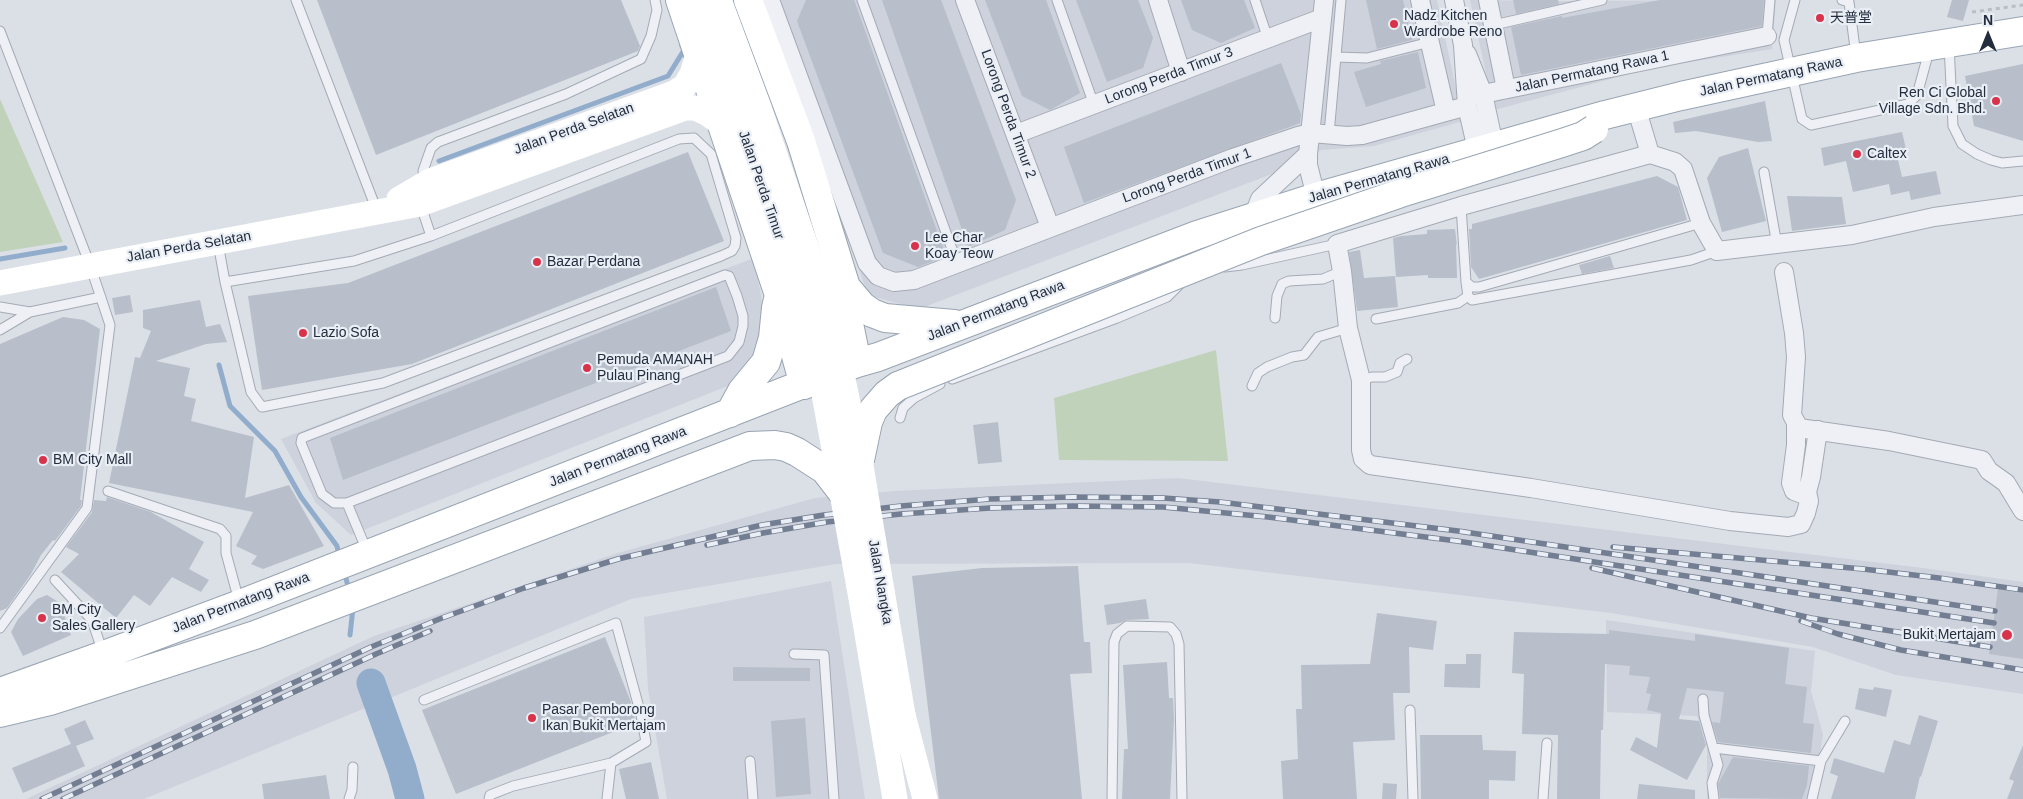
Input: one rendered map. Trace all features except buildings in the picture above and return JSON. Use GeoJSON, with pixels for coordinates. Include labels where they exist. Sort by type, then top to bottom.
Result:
{"type":"FeatureCollection","features":[{"type":"Feature","properties":{"kind":"main road"},"geometry":{"type":"LineString","coordinates":[[680,0],[779,295],[830,371]]}},
{"type":"Feature","properties":{"kind":"main road"},"geometry":{"type":"LineString","coordinates":[[748,0],[801,141],[846,287],[845,304],[830,371]]}},
{"type":"Feature","properties":{"kind":"main road","name":"Jalan Permatang Rawa"},"geometry":{"type":"LineString","coordinates":[[0,692],[104,656],[240,604],[730,413],[830,371],[878,357],[1197,235],[1316,197],[1486,147],[1600,122],[1636,108],[1856,58],[2023,32]]}},
{"type":"Feature","properties":{"kind":"main road"},"geometry":{"type":"LineString","coordinates":[[860,460],[868,422],[873,410],[887,394],[898,386],[1261,241],[1401,193],[1583,136],[1600,122]]}},
{"type":"Feature","properties":{"kind":"main road"},"geometry":{"type":"LineString","coordinates":[[846,287],[862,306],[872,313],[885,318],[946,322],[958,325]]}},
{"type":"Feature","properties":{"kind":"main road"},"geometry":{"type":"LineString","coordinates":[[730,413],[742,391],[766,362],[770,351],[779,295]]}},
{"type":"Feature","properties":{"kind":"main road"},"geometry":{"type":"LineString","coordinates":[[0,713],[50,701],[255,635],[750,446],[775,445],[798,452],[825,470],[842,492]]}},
{"type":"Feature","properties":{"kind":"street","name":"Jalan Perda Timur"},"geometry":{"type":"LineString","coordinates":[[696,0],[810,323],[830,371]]}},
{"type":"Feature","properties":{"kind":"street","name":"Jalan Perda Timur"},"geometry":{"type":"LineString","coordinates":[[719,0],[758,105],[829,319],[830,371]]}},
{"type":"Feature","properties":{"kind":"street","name":"Lorong Perda Timur 1"},"geometry":{"type":"LineString","coordinates":[[770,0],[868,263],[878,276],[894,282],[914,280],[1233,158],[1311,133],[1362,135],[1467,106]]}},
{"type":"Feature","properties":{"kind":"street","name":"Lorong Perda Timur 2"},"geometry":{"type":"LineString","coordinates":[[965,0],[1050,227]]}},
{"type":"Feature","properties":{"kind":"street"},"geometry":{"type":"LineString","coordinates":[[1158,0],[1180,72]]}},
{"type":"Feature","properties":{"kind":"street"},"geometry":{"type":"LineString","coordinates":[[1316,197],[1308,165],[1308,154],[1324,0]]}},
{"type":"Feature","properties":{"kind":"street"},"geometry":{"type":"LineString","coordinates":[[1420,0],[1446,112]]}},
{"type":"Feature","properties":{"kind":"street"},"geometry":{"type":"LineString","coordinates":[[1454,0],[1463,44],[1467,106],[1486,147]]}},
{"type":"Feature","properties":{"kind":"street","name":"Jalan Permatang Rawa 1"},"geometry":{"type":"LineString","coordinates":[[1488,0],[1506,89],[1767,36]]}},
{"type":"Feature","properties":{"kind":"street","name":"Lorong Perda Timur 3"},"geometry":{"type":"LineString","coordinates":[[1016,134],[1322,18]]}},
{"type":"Feature","properties":{"kind":"street"},"geometry":{"type":"LineString","coordinates":[[1463,44],[1484,94],[1486,147]]}},
{"type":"Feature","properties":{"kind":"street","name":"Jalan Perda Selatan"},"geometry":{"type":"LineString","coordinates":[[377,212],[430,181],[674,93],[685,86],[692,74],[698,55]]}},
{"type":"Feature","properties":{"kind":"street"},"geometry":{"type":"LineString","coordinates":[[1484,94],[1506,89]]}},
{"type":"Feature","properties":{"kind":"street","name":"Jalan Perda Selatan"},"geometry":{"type":"LineString","coordinates":[[0,283],[420,204],[685,108],[695,108],[722,124]]}},
{"type":"Feature","properties":{"kind":"street"},"geometry":{"type":"LineString","coordinates":[[1636,108],[1650,154]]}},
{"type":"Feature","properties":{"kind":"street"},"geometry":{"type":"LineString","coordinates":[[1253,217],[1260,199],[1308,154]]}},
{"type":"Feature","properties":{"kind":"street"},"geometry":{"type":"LineString","coordinates":[[1818,430],[1807,492],[1809,501],[1806,513],[1800,524],[1788,527],[1730,522],[1530,488],[1370,465],[1363,459],[1361,450],[1361,380],[1348,328],[1337,244],[1461,206],[1650,154],[1675,162],[1683,169],[1701,223],[1717,251],[1852,235],[1934,216],[2023,205]]}},
{"type":"Feature","properties":{"kind":"street"},"geometry":{"type":"LineString","coordinates":[[1784,272],[1795,349],[1792,415],[1800,428],[1889,441],[1982,460],[1989,471],[2006,484],[2023,511]]}},
{"type":"Feature","properties":{"kind":"street","name":"Jalan Nangka"},"geometry":{"type":"LineString","coordinates":[[830,371],[860,460],[916,799]]}},
{"type":"Feature","properties":{"kind":"street","name":"Jalan Nangka"},"geometry":{"type":"LineString","coordinates":[[830,371],[842,492],[895,799]]}},
{"type":"Feature","properties":{"kind":"street"},"geometry":{"type":"LineString","coordinates":[[1796,422],[1796,445],[1791,483],[1794,491],[1802,494],[1807,492]]}},
{"type":"Feature","properties":{"kind":"street"},"geometry":{"type":"LineString","coordinates":[[903,715],[925,799]]}},
{"type":"Feature","properties":{"kind":"lane"},"geometry":{"type":"LineString","coordinates":[[296,0],[377,212]]}},
{"type":"Feature","properties":{"kind":"lane"},"geometry":{"type":"LineString","coordinates":[[430,181],[423,171],[431,148],[438,142],[566,94],[641,59],[651,36],[656,10],[655,0]]}},
{"type":"Feature","properties":{"kind":"lane"},"geometry":{"type":"LineString","coordinates":[[862,0],[957,263]]}},
{"type":"Feature","properties":{"kind":"lane"},"geometry":{"type":"LineString","coordinates":[[1057,0],[1094,104]]}},
{"type":"Feature","properties":{"kind":"lane"},"geometry":{"type":"LineString","coordinates":[[1255,0],[1268,39]]}},
{"type":"Feature","properties":{"kind":"lane"},"geometry":{"type":"LineString","coordinates":[[1329,134],[1342,0]]}},
{"type":"Feature","properties":{"kind":"lane"},"geometry":{"type":"LineString","coordinates":[[1494,25],[1602,0]]}},
{"type":"Feature","properties":{"kind":"lane"},"geometry":{"type":"LineString","coordinates":[[1767,36],[1770,0]]}},
{"type":"Feature","properties":{"kind":"lane"},"geometry":{"type":"LineString","coordinates":[[1795,0],[1784,40],[1802,119],[1812,125],[1908,104],[1917,96],[1940,44]]}},
{"type":"Feature","properties":{"kind":"lane"},"geometry":{"type":"LineString","coordinates":[[1842,0],[1849,2],[1856,58]]}},
{"type":"Feature","properties":{"kind":"lane"},"geometry":{"type":"LineString","coordinates":[[0,31],[90,265],[110,325],[87,508],[0,628]]}},
{"type":"Feature","properties":{"kind":"lane"},"geometry":{"type":"LineString","coordinates":[[1336,57],[1367,58],[1430,42]]}},
{"type":"Feature","properties":{"kind":"lane"},"geometry":{"type":"LineString","coordinates":[[1940,44],[1953,126],[1962,144],[1977,154],[1991,160],[2002,163],[2023,161]]}},
{"type":"Feature","properties":{"kind":"lane"},"geometry":{"type":"LineString","coordinates":[[218,242],[225,282],[251,392],[262,407],[383,383],[721,256],[732,251],[736,238],[711,154],[694,138],[679,139],[431,236],[354,261],[225,282]]}},
{"type":"Feature","properties":{"kind":"lane"},"geometry":{"type":"LineString","coordinates":[[1764,172],[1777,245]]}},
{"type":"Feature","properties":{"kind":"lane"},"geometry":{"type":"LineString","coordinates":[[420,204],[431,236]]}},
{"type":"Feature","properties":{"kind":"lane"},"geometry":{"type":"LineString","coordinates":[[1461,206],[1466,282],[1468,296],[1472,300],[1691,260],[1717,251]]}},
{"type":"Feature","properties":{"kind":"lane"},"geometry":{"type":"LineString","coordinates":[[1466,282],[1472,287],[1479,287],[1701,223]]}},
{"type":"Feature","properties":{"kind":"lane"},"geometry":{"type":"LineString","coordinates":[[900,418],[903,408],[914,398],[934,386],[1117,318],[1167,297],[1180,283],[1197,272],[1242,265],[1337,244]]}},
{"type":"Feature","properties":{"kind":"lane"},"geometry":{"type":"LineString","coordinates":[[1275,318],[1277,296],[1282,284],[1289,281],[1323,279],[1342,271]]}},
{"type":"Feature","properties":{"kind":"lane"},"geometry":{"type":"LineString","coordinates":[[725,275],[729,276],[743,316],[743,326],[739,342],[728,356],[347,503],[334,503],[322,494],[301,443],[302,438],[725,275]]}},
{"type":"Feature","properties":{"kind":"lane"},"geometry":{"type":"LineString","coordinates":[[1376,319],[1458,303],[1468,296]]}},
{"type":"Feature","properties":{"kind":"lane"},"geometry":{"type":"LineString","coordinates":[[0,330],[30,312],[101,297]]}},
{"type":"Feature","properties":{"kind":"lane"},"geometry":{"type":"LineString","coordinates":[[0,307],[30,312]]}},
{"type":"Feature","properties":{"kind":"lane"},"geometry":{"type":"LineString","coordinates":[[1252,386],[1258,373],[1267,367],[1292,357],[1304,355],[1318,337],[1348,328]]}},
{"type":"Feature","properties":{"kind":"lane"},"geometry":{"type":"LineString","coordinates":[[1361,380],[1372,377],[1385,377],[1397,372],[1400,363],[1407,359]]}},
{"type":"Feature","properties":{"kind":"lane"},"geometry":{"type":"LineString","coordinates":[[108,491],[209,523],[220,529],[226,536],[226,552],[240,604]]}},
{"type":"Feature","properties":{"kind":"lane"},"geometry":{"type":"LineString","coordinates":[[347,503],[353,560]]}},
{"type":"Feature","properties":{"kind":"lane"},"geometry":{"type":"LineString","coordinates":[[55,580],[92,620],[104,656]]}},
{"type":"Feature","properties":{"kind":"lane"},"geometry":{"type":"LineString","coordinates":[[424,700],[616,623],[641,715],[646,742],[611,763],[513,786],[490,795],[488,799]]}},
{"type":"Feature","properties":{"kind":"lane"},"geometry":{"type":"LineString","coordinates":[[1112,799],[1114,642],[1118,634],[1126,626],[1170,627],[1176,634],[1179,644],[1182,799]]}},
{"type":"Feature","properties":{"kind":"lane"},"geometry":{"type":"LineString","coordinates":[[794,654],[824,655],[834,799]]}},
{"type":"Feature","properties":{"kind":"lane"},"geometry":{"type":"LineString","coordinates":[[1703,699],[1704,715],[1718,764],[1712,783],[1714,799]]}},
{"type":"Feature","properties":{"kind":"lane"},"geometry":{"type":"LineString","coordinates":[[1410,710],[1413,799]]}},
{"type":"Feature","properties":{"kind":"lane"},"geometry":{"type":"LineString","coordinates":[[1812,799],[1821,761],[1846,721]]}},
{"type":"Feature","properties":{"kind":"lane"},"geometry":{"type":"LineString","coordinates":[[1543,799],[1547,743]]}},
{"type":"Feature","properties":{"kind":"lane"},"geometry":{"type":"LineString","coordinates":[[1714,748],[1821,761]]}},
{"type":"Feature","properties":{"kind":"lane"},"geometry":{"type":"LineString","coordinates":[[750,761],[753,799]]}},
{"type":"Feature","properties":{"kind":"lane"},"geometry":{"type":"LineString","coordinates":[[607,799],[611,763]]}},
{"type":"Feature","properties":{"kind":"lane"},"geometry":{"type":"LineString","coordinates":[[349,799],[352,790],[353,767]]}},
{"type":"Feature","properties":{"kind":"path"},"geometry":{"type":"LineString","coordinates":[[1972,12],[2023,5]]}},
{"type":"Feature","properties":{"kind":"shaded area"},"geometry":{"type":"Polygon","coordinates":[[[764,0],[1437,0],[1463,121],[1374,146],[1321,150],[1303,162],[919,309],[868,295],[764,0]]]}},
{"type":"Feature","properties":{"kind":"shaded area"},"geometry":{"type":"Polygon","coordinates":[[[1470,0],[1776,0],[1772,49],[1652,68],[1494,110],[1470,0]]]}},
{"type":"Feature","properties":{"kind":"shaded area"},"geometry":{"type":"Polygon","coordinates":[[[754,258],[766,323],[761,352],[738,382],[351,535],[316,503],[281,439],[754,258]]]}},
{"type":"Feature","properties":{"kind":"shaded area"},"geometry":{"type":"Polygon","coordinates":[[[1178,478],[1923,568],[2023,582],[2023,694],[1896,675],[1813,647],[1611,613],[1189,563],[836,564],[631,599],[144,799],[26,799],[374,636],[618,553],[815,498],[895,491],[1178,478]]]}},
{"type":"Feature","properties":{"kind":"shaded area"},"geometry":{"type":"Polygon","coordinates":[[[831,581],[865,799],[667,799],[648,689],[644,617],[831,581]]]}},
{"type":"Feature","properties":{"kind":"shaded area"},"geometry":{"type":"Polygon","coordinates":[[[1606,620],[1815,651],[1811,691],[1823,734],[1816,780],[1810,799],[1707,799],[1707,744],[1697,716],[1607,712],[1606,620]]]}},
{"type":"Feature","properties":{"kind":"green space"},"geometry":{"type":"Polygon","coordinates":[[[0,99],[63,242],[0,252],[0,99]]]}},
{"type":"Feature","properties":{"kind":"green space"},"geometry":{"type":"Polygon","coordinates":[[[1216,350],[1228,461],[1059,460],[1054,398],[1216,350]]]}},
{"type":"Feature","properties":{"kind":"waterway"},"geometry":{"type":"LineString","coordinates":[[439,161],[668,76],[684,50],[682,46]]}},
{"type":"Feature","properties":{"kind":"waterway"},"geometry":{"type":"LineString","coordinates":[[0,259],[65,248]]}},
{"type":"Feature","properties":{"kind":"waterway"},"geometry":{"type":"LineString","coordinates":[[219,365],[230,406],[275,451],[301,497],[337,546],[339,556]]}},
{"type":"Feature","properties":{"kind":"waterway"},"geometry":{"type":"LineString","coordinates":[[344,571],[349,590]]}},
{"type":"Feature","properties":{"kind":"waterway"},"geometry":{"type":"LineString","coordinates":[[350,635],[353,608]]}},
{"type":"Feature","properties":{"kind":"waterway"},"geometry":{"type":"LineString","coordinates":[[371,683],[402,769],[410,799]]}},
{"type":"Feature","properties":{"kind":"railway"},"geometry":{"type":"LineString","coordinates":[[42,799],[371,647],[442,618],[524,588],[618,559],[762,525],[824,515],[901,506],[990,499],[1073,497],[1163,498],[1220,502],[1458,531],[1995,611]]}},
{"type":"Feature","properties":{"kind":"railway"},"geometry":{"type":"LineString","coordinates":[[707,545],[827,522],[901,514],[990,508],[1073,506],[1163,507],[1268,517],[1457,541],[1994,623]]}},
{"type":"Feature","properties":{"kind":"railway"},"geometry":{"type":"LineString","coordinates":[[1613,547],[1863,569],[2023,590]]}},
{"type":"Feature","properties":{"kind":"railway"},"geometry":{"type":"LineString","coordinates":[[1592,568],[1811,618],[1990,647]]}},
{"type":"Feature","properties":{"kind":"railway"},"geometry":{"type":"LineString","coordinates":[[1801,621],[1838,634],[1901,650],[2023,670]]}},
{"type":"Feature","properties":{"kind":"railway"},"geometry":{"type":"LineString","coordinates":[[63,799],[376,654],[430,631]]}},
{"type":"Feature","properties":{"kind":"place","name":"天普堂"},"geometry":{"type":"Point","coordinates":[1820,18]}},
{"type":"Feature","properties":{"kind":"place","name":"Nadz Kitchen Wardrobe Reno"},"geometry":{"type":"Point","coordinates":[1394,24]}},
{"type":"Feature","properties":{"kind":"place","name":"Ren Ci Global Village Sdn. Bhd."},"geometry":{"type":"Point","coordinates":[1996,101]}},
{"type":"Feature","properties":{"kind":"place","name":"Caltex"},"geometry":{"type":"Point","coordinates":[1857,154]}},
{"type":"Feature","properties":{"kind":"place","name":"Lee Char Koay Teow"},"geometry":{"type":"Point","coordinates":[915,246]}},
{"type":"Feature","properties":{"kind":"place","name":"Bazar Perdana"},"geometry":{"type":"Point","coordinates":[537,262]}},
{"type":"Feature","properties":{"kind":"place","name":"Lazio Sofa"},"geometry":{"type":"Point","coordinates":[303,333]}},
{"type":"Feature","properties":{"kind":"place","name":"Pemuda AMANAH Pulau Pinang"},"geometry":{"type":"Point","coordinates":[587,368]}},
{"type":"Feature","properties":{"kind":"place","name":"BM City Mall"},"geometry":{"type":"Point","coordinates":[43,460]}},
{"type":"Feature","properties":{"kind":"place","name":"BM City Sales Gallery"},"geometry":{"type":"Point","coordinates":[42,618]}},
{"type":"Feature","properties":{"kind":"place","name":"Bukit Mertajam"},"geometry":{"type":"Point","coordinates":[2007,635]}},
{"type":"Feature","properties":{"kind":"place","name":"Pasar Pemborong Ikan Bukit Mertajam"},"geometry":{"type":"Point","coordinates":[532,718]}}]}
